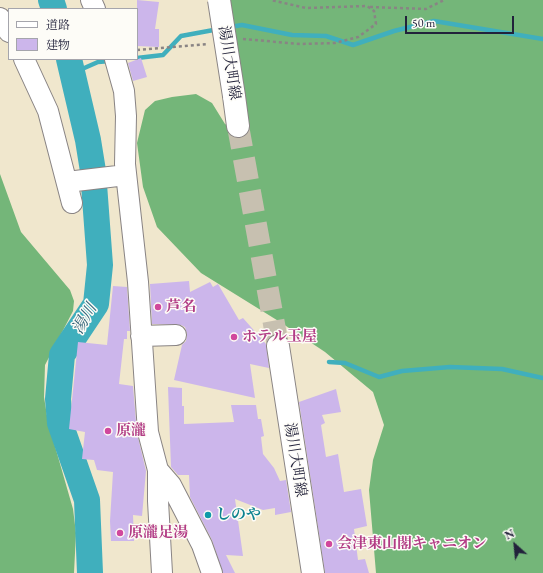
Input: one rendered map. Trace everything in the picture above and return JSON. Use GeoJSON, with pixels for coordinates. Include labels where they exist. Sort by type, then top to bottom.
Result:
{"type":"FeatureCollection","features":[{"type":"Feature","properties":{"kind":"main road","name":"湯川大町線"},"geometry":{"type":"LineString","coordinates":[[219,0],[238,126]]}},
{"type":"Feature","properties":{"kind":"main road","name":"湯川大町線"},"geometry":{"type":"LineString","coordinates":[[278,346],[313,573]]}},
{"type":"Feature","properties":{"kind":"street"},"geometry":{"type":"LineString","coordinates":[[0,18],[8,30]]}},
{"type":"Feature","properties":{"kind":"street"},"geometry":{"type":"LineString","coordinates":[[24,60],[48,111],[74,181],[72,203]]}},
{"type":"Feature","properties":{"kind":"street"},"geometry":{"type":"LineString","coordinates":[[115,60],[124,98],[120,176],[141,336],[148,432],[158,470],[158,501],[162,573]]}},
{"type":"Feature","properties":{"kind":"street"},"geometry":{"type":"LineString","coordinates":[[74,181],[120,176]]}},
{"type":"Feature","properties":{"kind":"street"},"geometry":{"type":"LineString","coordinates":[[141,336],[176,335]]}},
{"type":"Feature","properties":{"kind":"street"},"geometry":{"type":"LineString","coordinates":[[158,470],[171,485],[178,498],[202,545],[212,573]]}},
{"type":"Feature","properties":{"kind":"path"},"geometry":{"type":"LineString","coordinates":[[271,0],[306,8],[370,7],[426,10],[444,0]]}},
{"type":"Feature","properties":{"kind":"path"},"geometry":{"type":"LineString","coordinates":[[236,39],[318,45],[350,40],[368,31],[376,24],[375,15],[370,7]]}},
{"type":"Feature","properties":{"kind":"path"},"geometry":{"type":"LineString","coordinates":[[138,50],[215,43]]}},
{"type":"Feature","properties":{"kind":"green space"},"geometry":{"type":"Polygon","coordinates":[[[227,0],[543,0],[543,573],[376,573],[369,490],[373,460],[384,425],[373,392],[325,352],[201,273],[157,227],[143,187],[137,143],[145,110],[155,101],[196,94],[212,103],[225,124],[237,130],[247,124],[246,98],[227,0]]]}},
{"type":"Feature","properties":{"kind":"green space"},"geometry":{"type":"Polygon","coordinates":[[[0,174],[21,232],[70,290],[74,301],[73,311],[45,365],[44,397],[48,422],[73,509],[76,533],[74,573],[0,573],[0,174]]]}},
{"type":"Feature","properties":{"kind":"building"},"geometry":{"type":"Polygon","coordinates":[[[137,0],[159,2],[155,29],[159,29],[159,47],[138,46],[137,0]]]}},
{"type":"Feature","properties":{"kind":"building"},"geometry":{"type":"Polygon","coordinates":[[[141,58],[147,77],[133,81],[128,63],[141,58]]]}},
{"type":"Feature","properties":{"kind":"building"},"geometry":{"type":"Polygon","coordinates":[[[189,281],[190,292],[210,282],[213,287],[218,284],[239,320],[243,318],[266,344],[269,368],[250,364],[255,398],[174,380],[182,345],[186,341],[187,334],[185,327],[181,325],[152,324],[150,284],[189,281]]]}},
{"type":"Feature","properties":{"kind":"building","name":"原瀧"},"geometry":{"type":"Polygon","coordinates":[[[113,286],[127,287],[130,331],[127,331],[127,339],[124,339],[119,384],[133,386],[137,433],[146,471],[142,516],[133,515],[134,541],[111,541],[110,521],[113,472],[97,470],[94,460],[82,459],[85,432],[69,429],[78,342],[107,345],[113,286]]]}},
{"type":"Feature","properties":{"kind":"building"},"geometry":{"type":"Polygon","coordinates":[[[168,387],[182,388],[184,424],[234,422],[231,405],[256,405],[258,419],[261,419],[264,436],[261,437],[263,454],[274,468],[280,481],[286,480],[291,512],[275,515],[275,508],[263,510],[235,499],[243,556],[226,555],[235,573],[223,573],[212,540],[190,497],[189,475],[178,475],[171,467],[168,387]]]}},
{"type":"Feature","properties":{"kind":"building"},"geometry":{"type":"Polygon","coordinates":[[[336,389],[341,412],[322,415],[325,423],[321,425],[326,457],[338,454],[344,492],[361,489],[367,526],[354,529],[358,560],[365,559],[369,573],[325,573],[299,402],[336,389]]]}},
{"type":"Feature","properties":{"kind":"waterway","name":"湯川"},"geometry":{"type":"LineString","coordinates":[[51,0],[54,8]]}},
{"type":"Feature","properties":{"kind":"waterway"},"geometry":{"type":"LineString","coordinates":[[230,27],[242,25],[292,35],[326,36],[353,45],[394,31],[434,21],[543,39]]}},
{"type":"Feature","properties":{"kind":"waterway"},"geometry":{"type":"LineString","coordinates":[[138,58],[163,55],[181,36],[219,29]]}},
{"type":"Feature","properties":{"kind":"waterway","name":"湯川"},"geometry":{"type":"LineString","coordinates":[[69,60],[88,140],[93,171],[100,265],[96,304],[62,355],[58,399],[60,423],[87,500],[90,573]]}},
{"type":"Feature","properties":{"kind":"waterway"},"geometry":{"type":"LineString","coordinates":[[73,73],[98,62],[110,61]]}},
{"type":"Feature","properties":{"kind":"waterway"},"geometry":{"type":"LineString","coordinates":[[329,362],[345,363],[379,377],[402,371],[450,367],[502,369],[543,378]]}},
{"type":"Feature","properties":{"kind":"tunnel"},"geometry":{"type":"LineString","coordinates":[[238,126],[278,346]]}},
{"type":"Feature","properties":{"kind":"place","name":"芦名"},"geometry":{"type":"Point","coordinates":[158,307]}},
{"type":"Feature","properties":{"kind":"place","name":"ホテル玉屋"},"geometry":{"type":"Point","coordinates":[234,337]}},
{"type":"Feature","properties":{"kind":"place","name":"原瀧"},"geometry":{"type":"Point","coordinates":[108,431]}},
{"type":"Feature","properties":{"kind":"place","name":"しのや"},"geometry":{"type":"Point","coordinates":[208,515]}},
{"type":"Feature","properties":{"kind":"place","name":"原瀧足湯"},"geometry":{"type":"Point","coordinates":[120,533]}},
{"type":"Feature","properties":{"kind":"place","name":"会津東山閣キャニオン"},"geometry":{"type":"Point","coordinates":[329,544]}}]}
